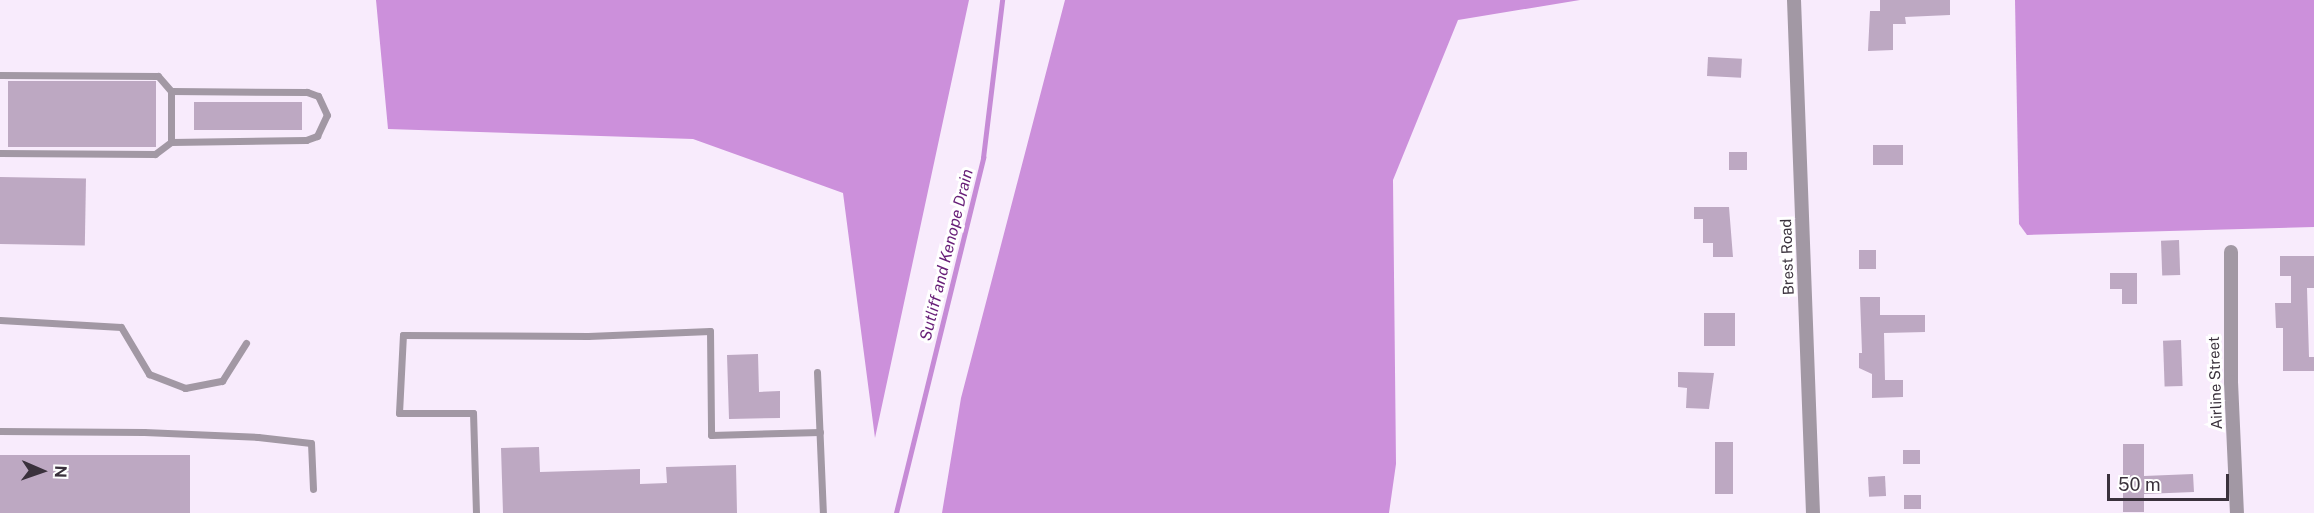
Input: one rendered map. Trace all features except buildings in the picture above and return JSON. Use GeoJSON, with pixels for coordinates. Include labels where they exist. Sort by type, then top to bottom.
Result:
{"type":"FeatureCollection","features":[{"type":"Feature","properties":{"kind":"street","name":"Brest Road"},"geometry":{"type":"LineString","coordinates":[[1794,0],[1813,513]]}},
{"type":"Feature","properties":{"kind":"street","name":"Airline Street"},"geometry":{"type":"LineString","coordinates":[[2231,252],[2231,370],[2237,513]]}},
{"type":"Feature","properties":{"kind":"lane"},"geometry":{"type":"LineString","coordinates":[[0,75],[158,76],[171,92],[171,142]]}},
{"type":"Feature","properties":{"kind":"lane"},"geometry":{"type":"LineString","coordinates":[[0,153],[154,154],[171,142],[306,140],[317,136],[327,116],[318,96],[308,92],[171,92]]}},
{"type":"Feature","properties":{"kind":"lane"},"geometry":{"type":"LineString","coordinates":[[0,320],[121,327],[149,374],[185,388],[222,381],[246,343]]}},
{"type":"Feature","properties":{"kind":"lane"},"geometry":{"type":"LineString","coordinates":[[476,513],[473,413],[399,413],[403,335],[588,336],[710,332],[711,435],[820,432]]}},
{"type":"Feature","properties":{"kind":"lane"},"geometry":{"type":"LineString","coordinates":[[816,372],[823,513]]}},
{"type":"Feature","properties":{"kind":"lane"},"geometry":{"type":"LineString","coordinates":[[0,431],[167,433],[310,443],[313,489]]}},
{"type":"Feature","properties":{"kind":"shaded area"},"geometry":{"type":"Polygon","coordinates":[[[376,0],[969,0],[875,438],[843,193],[693,139],[388,129],[376,0]]]}},
{"type":"Feature","properties":{"kind":"shaded area"},"geometry":{"type":"Polygon","coordinates":[[[1065,0],[1580,0],[1458,20],[1393,180],[1396,464],[1389,513],[942,513],[961,398],[1065,0]]]}},
{"type":"Feature","properties":{"kind":"shaded area"},"geometry":{"type":"Polygon","coordinates":[[[2015,0],[2314,0],[2314,227],[2027,235],[2019,224],[2015,0]]]}},
{"type":"Feature","properties":{"kind":"waterway","name":"Sutliff and Kenope Drain"},"geometry":{"type":"LineString","coordinates":[[896,513],[983,158],[1002,0]]}}]}
